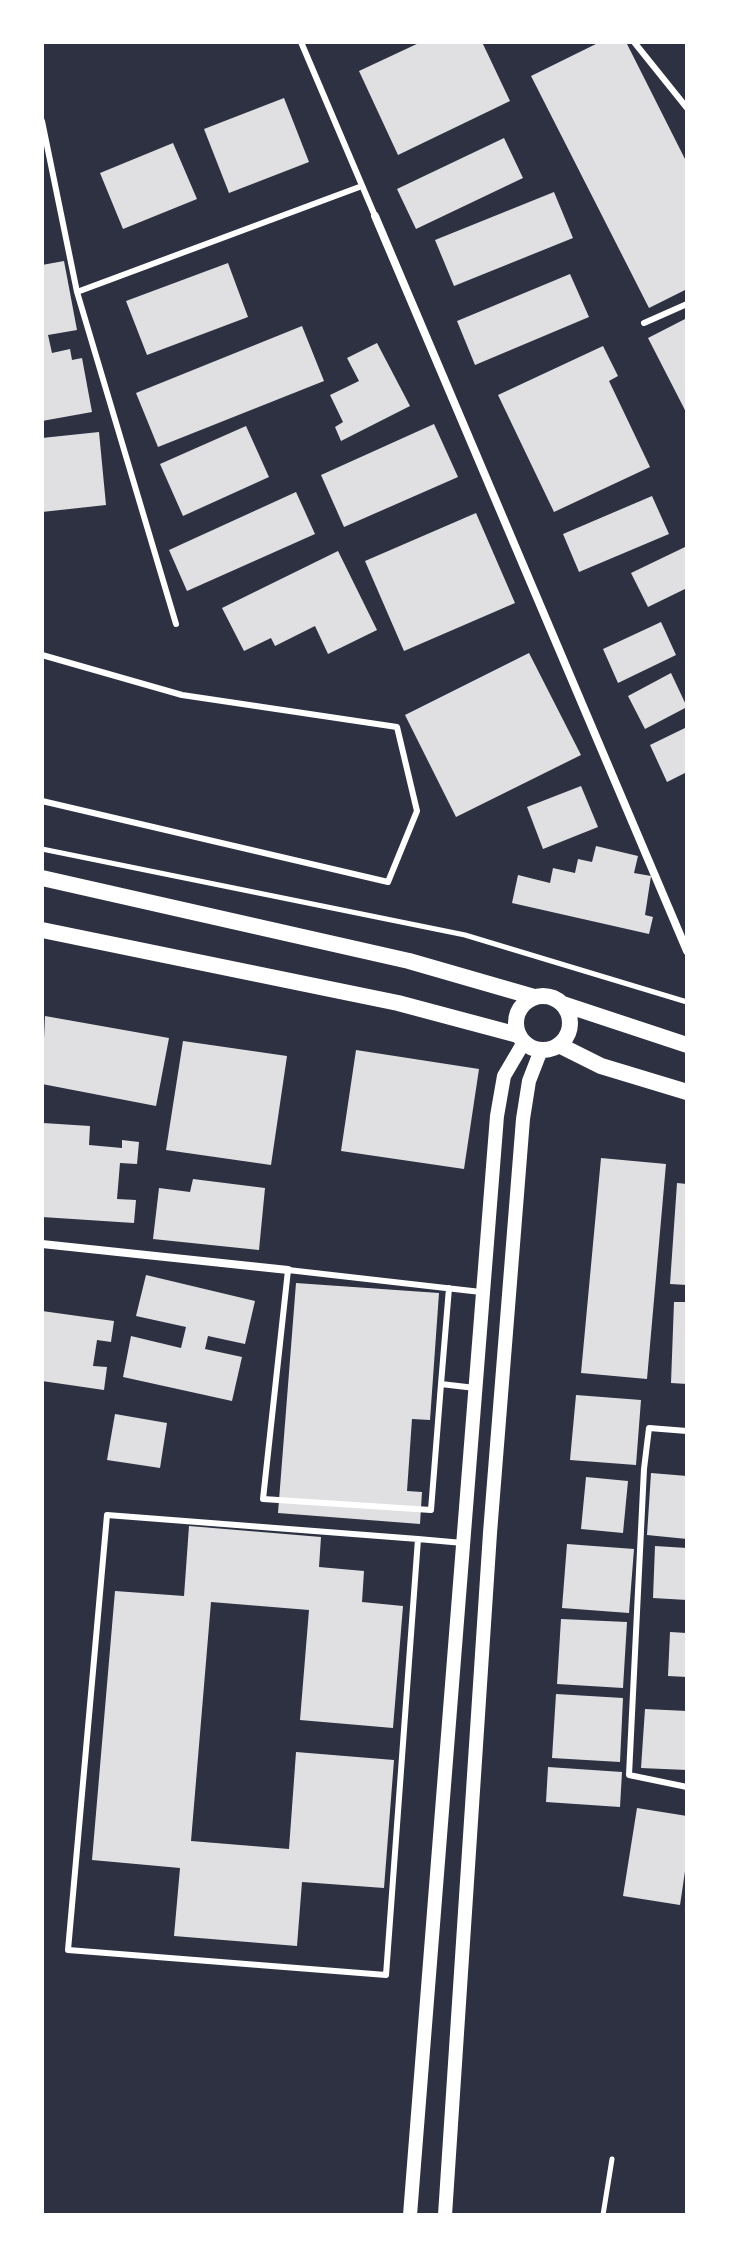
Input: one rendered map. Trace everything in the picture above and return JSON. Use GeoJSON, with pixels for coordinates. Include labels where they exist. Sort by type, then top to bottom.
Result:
{"type":"FeatureCollection","features":[{"type":"Feature","properties":{"kind":"main road"},"geometry":{"type":"LineString","coordinates":[[42,878],[409,961],[534,997],[551,997],[563,1004],[687,1045]]}},
{"type":"Feature","properties":{"kind":"main road"},"geometry":{"type":"LineString","coordinates":[[42,930],[398,1003],[521,1038],[541,1050],[559,1045],[569,1031],[570,1023],[563,1004]]}},
{"type":"Feature","properties":{"kind":"main road"},"geometry":{"type":"LineString","coordinates":[[521,1038],[517,1016],[534,997]]}},
{"type":"Feature","properties":{"kind":"main road"},"geometry":{"type":"LineString","coordinates":[[559,1045],[601,1066],[687,1092]]}},
{"type":"Feature","properties":{"kind":"street"},"geometry":{"type":"LineString","coordinates":[[375,216],[687,951]]}},
{"type":"Feature","properties":{"kind":"street"},"geometry":{"type":"LineString","coordinates":[[410,2215],[497,1116],[504,1076],[521,1038]]}},
{"type":"Feature","properties":{"kind":"street"},"geometry":{"type":"LineString","coordinates":[[445,2215],[475,1751],[523,1119],[529,1081],[541,1050]]}},
{"type":"Feature","properties":{"kind":"street"},"geometry":{"type":"LineString","coordinates":[[42,1244],[288,1270]]}},
{"type":"Feature","properties":{"kind":"street"},"geometry":{"type":"LineString","coordinates":[[448,1750],[475,1751]]}},
{"type":"Feature","properties":{"kind":"lane"},"geometry":{"type":"LineString","coordinates":[[301,42],[375,216]]}},
{"type":"Feature","properties":{"kind":"lane"},"geometry":{"type":"LineString","coordinates":[[634,42],[687,108]]}},
{"type":"Feature","properties":{"kind":"lane"},"geometry":{"type":"LineString","coordinates":[[42,121],[77,292],[176,624]]}},
{"type":"Feature","properties":{"kind":"lane"},"geometry":{"type":"LineString","coordinates":[[77,292],[362,186]]}},
{"type":"Feature","properties":{"kind":"lane"},"geometry":{"type":"LineString","coordinates":[[644,323],[687,304]]}},
{"type":"Feature","properties":{"kind":"lane"},"geometry":{"type":"LineString","coordinates":[[42,655],[182,695],[397,727],[417,811],[388,882],[42,801]]}},
{"type":"Feature","properties":{"kind":"lane"},"geometry":{"type":"LineString","coordinates":[[449,1288],[431,1510],[263,1499],[288,1270],[449,1288],[483,1292]]}},
{"type":"Feature","properties":{"kind":"lane"},"geometry":{"type":"LineString","coordinates":[[441,1384],[475,1388]]}},
{"type":"Feature","properties":{"kind":"lane"},"geometry":{"type":"LineString","coordinates":[[687,1431],[649,1428],[644,1469],[629,1775],[687,1787]]}},
{"type":"Feature","properties":{"kind":"lane"},"geometry":{"type":"LineString","coordinates":[[418,1539],[386,1975],[68,1950],[107,1515],[418,1539],[463,1543]]}},
{"type":"Feature","properties":{"kind":"path"},"geometry":{"type":"LineString","coordinates":[[42,849],[465,935],[687,1002]]}},
{"type":"Feature","properties":{"kind":"path"},"geometry":{"type":"LineString","coordinates":[[603,2215],[612,2159]]}},
{"type":"Feature","properties":{"kind":"building"},"geometry":{"type":"Polygon","coordinates":[[[421,42],[482,42],[510,101],[398,155],[359,71],[421,42]]]}},
{"type":"Feature","properties":{"kind":"building"},"geometry":{"type":"Polygon","coordinates":[[[600,42],[626,42],[687,163],[687,289],[649,308],[531,76],[600,42]]]}},
{"type":"Feature","properties":{"kind":"building"},"geometry":{"type":"Polygon","coordinates":[[[284,98],[309,162],[229,193],[204,129],[284,98]]]}},
{"type":"Feature","properties":{"kind":"building"},"geometry":{"type":"Polygon","coordinates":[[[504,138],[523,178],[416,229],[397,189],[504,138]]]}},
{"type":"Feature","properties":{"kind":"building"},"geometry":{"type":"Polygon","coordinates":[[[173,143],[197,199],[123,229],[100,173],[173,143]]]}},
{"type":"Feature","properties":{"kind":"building"},"geometry":{"type":"Polygon","coordinates":[[[554,192],[573,238],[454,286],[435,240],[554,192]]]}},
{"type":"Feature","properties":{"kind":"building"},"geometry":{"type":"Polygon","coordinates":[[[64,261],[77,330],[48,335],[52,353],[70,349],[72,360],[82,358],[92,412],[42,421],[42,265],[64,261]]]}},
{"type":"Feature","properties":{"kind":"building"},"geometry":{"type":"Polygon","coordinates":[[[228,263],[248,317],[147,355],[126,301],[228,263]]]}},
{"type":"Feature","properties":{"kind":"building"},"geometry":{"type":"Polygon","coordinates":[[[570,274],[589,317],[475,365],[457,321],[570,274]]]}},
{"type":"Feature","properties":{"kind":"building"},"geometry":{"type":"Polygon","coordinates":[[[687,318],[687,414],[648,338],[687,318]]]}},
{"type":"Feature","properties":{"kind":"building"},"geometry":{"type":"Polygon","coordinates":[[[302,326],[324,381],[158,447],[136,393],[302,326]]]}},
{"type":"Feature","properties":{"kind":"building"},"geometry":{"type":"Polygon","coordinates":[[[377,343],[410,406],[341,441],[335,427],[343,422],[330,395],[359,381],[347,358],[377,343]]]}},
{"type":"Feature","properties":{"kind":"building"},"geometry":{"type":"Polygon","coordinates":[[[603,346],[618,376],[609,381],[650,467],[554,512],[498,395],[603,346]]]}},
{"type":"Feature","properties":{"kind":"building"},"geometry":{"type":"Polygon","coordinates":[[[434,424],[458,477],[344,527],[321,475],[434,424]]]}},
{"type":"Feature","properties":{"kind":"building"},"geometry":{"type":"Polygon","coordinates":[[[246,426],[269,477],[183,516],[160,464],[246,426]]]}},
{"type":"Feature","properties":{"kind":"building"},"geometry":{"type":"Polygon","coordinates":[[[99,432],[106,505],[42,512],[42,438],[99,432]]]}},
{"type":"Feature","properties":{"kind":"building"},"geometry":{"type":"Polygon","coordinates":[[[296,492],[315,534],[187,591],[169,550],[296,492]]]}},
{"type":"Feature","properties":{"kind":"building"},"geometry":{"type":"Polygon","coordinates":[[[652,496],[669,534],[579,572],[563,534],[652,496]]]}},
{"type":"Feature","properties":{"kind":"building"},"geometry":{"type":"Polygon","coordinates":[[[476,513],[515,603],[404,651],[365,561],[476,513]]]}},
{"type":"Feature","properties":{"kind":"building"},"geometry":{"type":"Polygon","coordinates":[[[685,547],[687,588],[648,607],[631,573],[685,547]]]}},
{"type":"Feature","properties":{"kind":"building"},"geometry":{"type":"Polygon","coordinates":[[[338,551],[377,630],[328,654],[315,626],[275,646],[271,638],[244,651],[222,608],[338,551]]]}},
{"type":"Feature","properties":{"kind":"building"},"geometry":{"type":"Polygon","coordinates":[[[661,622],[676,655],[618,683],[603,649],[661,622]]]}},
{"type":"Feature","properties":{"kind":"building"},"geometry":{"type":"Polygon","coordinates":[[[529,653],[581,755],[456,817],[405,715],[529,653]]]}},
{"type":"Feature","properties":{"kind":"building"},"geometry":{"type":"Polygon","coordinates":[[[671,673],[687,707],[645,729],[628,696],[671,673]]]}},
{"type":"Feature","properties":{"kind":"building"},"geometry":{"type":"Polygon","coordinates":[[[687,727],[687,772],[667,782],[650,745],[687,727]]]}},
{"type":"Feature","properties":{"kind":"building"},"geometry":{"type":"Polygon","coordinates":[[[581,786],[598,827],[543,849],[527,807],[581,786]]]}},
{"type":"Feature","properties":{"kind":"building"},"geometry":{"type":"Polygon","coordinates":[[[596,846],[638,856],[634,873],[651,876],[645,915],[653,917],[649,934],[512,903],[518,875],[550,883],[553,868],[575,873],[578,859],[592,862],[596,846]]]}},
{"type":"Feature","properties":{"kind":"building"},"geometry":{"type":"Polygon","coordinates":[[[45,1016],[169,1038],[156,1106],[42,1084],[45,1016]]]}},
{"type":"Feature","properties":{"kind":"building"},"geometry":{"type":"Polygon","coordinates":[[[183,1041],[287,1056],[271,1165],[166,1150],[183,1041]]]}},
{"type":"Feature","properties":{"kind":"building"},"geometry":{"type":"Polygon","coordinates":[[[356,1050],[479,1069],[464,1169],[341,1151],[356,1050]]]}},
{"type":"Feature","properties":{"kind":"building"},"geometry":{"type":"Polygon","coordinates":[[[43,1123],[90,1126],[89,1145],[122,1148],[122,1140],[139,1142],[137,1164],[120,1163],[117,1199],[136,1200],[134,1223],[42,1217],[43,1123]]]}},
{"type":"Feature","properties":{"kind":"building"},"geometry":{"type":"Polygon","coordinates":[[[601,1158],[666,1164],[647,1379],[581,1373],[601,1158]]]}},
{"type":"Feature","properties":{"kind":"building"},"geometry":{"type":"Polygon","coordinates":[[[193,1179],[265,1188],[259,1250],[153,1239],[159,1188],[190,1192],[193,1179]]]}},
{"type":"Feature","properties":{"kind":"building"},"geometry":{"type":"Polygon","coordinates":[[[677,1183],[687,1184],[687,1285],[670,1284],[677,1183]]]}},
{"type":"Feature","properties":{"kind":"building"},"geometry":{"type":"Polygon","coordinates":[[[146,1275],[255,1301],[245,1344],[208,1336],[205,1349],[242,1357],[232,1401],[123,1377],[131,1336],[181,1348],[186,1327],[136,1316],[146,1275]]]}},
{"type":"Feature","properties":{"kind":"building"},"geometry":{"type":"Polygon","coordinates":[[[296,1283],[439,1293],[430,1420],[412,1419],[407,1491],[422,1492],[420,1524],[278,1513],[296,1283]]]}},
{"type":"Feature","properties":{"kind":"building"},"geometry":{"type":"Polygon","coordinates":[[[674,1302],[687,1302],[687,1384],[671,1383],[674,1302]]]}},
{"type":"Feature","properties":{"kind":"building"},"geometry":{"type":"Polygon","coordinates":[[[42,1311],[114,1321],[111,1342],[97,1340],[93,1366],[107,1367],[104,1390],[42,1381],[42,1311]]]}},
{"type":"Feature","properties":{"kind":"building"},"geometry":{"type":"Polygon","coordinates":[[[576,1395],[641,1400],[636,1465],[570,1460],[576,1395]]]}},
{"type":"Feature","properties":{"kind":"building"},"geometry":{"type":"Polygon","coordinates":[[[115,1414],[167,1423],[160,1468],[107,1460],[115,1414]]]}},
{"type":"Feature","properties":{"kind":"building"},"geometry":{"type":"Polygon","coordinates":[[[651,1473],[687,1476],[687,1539],[647,1535],[651,1473]]]}},
{"type":"Feature","properties":{"kind":"building"},"geometry":{"type":"Polygon","coordinates":[[[586,1477],[628,1481],[623,1533],[581,1529],[586,1477]]]}},
{"type":"Feature","properties":{"kind":"building"},"geometry":{"type":"Polygon","coordinates":[[[189,1526],[321,1537],[319,1567],[364,1571],[362,1602],[403,1606],[393,1728],[300,1720],[309,1610],[211,1602],[191,1841],[289,1849],[296,1752],[394,1760],[384,1888],[302,1882],[297,1946],[174,1936],[180,1868],[92,1860],[115,1591],[184,1596],[189,1526]]]}},
{"type":"Feature","properties":{"kind":"building"},"geometry":{"type":"Polygon","coordinates":[[[567,1544],[634,1549],[629,1613],[562,1608],[567,1544]]]}},
{"type":"Feature","properties":{"kind":"building"},"geometry":{"type":"Polygon","coordinates":[[[655,1546],[687,1548],[687,1600],[653,1598],[655,1546]]]}},
{"type":"Feature","properties":{"kind":"building"},"geometry":{"type":"Polygon","coordinates":[[[561,1619],[627,1622],[623,1688],[557,1684],[561,1619]]]}},
{"type":"Feature","properties":{"kind":"building"},"geometry":{"type":"Polygon","coordinates":[[[670,1632],[687,1633],[687,1677],[668,1676],[670,1632]]]}},
{"type":"Feature","properties":{"kind":"building"},"geometry":{"type":"Polygon","coordinates":[[[556,1694],[623,1698],[620,1762],[552,1758],[556,1694]]]}},
{"type":"Feature","properties":{"kind":"building"},"geometry":{"type":"Polygon","coordinates":[[[645,1709],[687,1711],[687,1770],[641,1768],[645,1709]]]}},
{"type":"Feature","properties":{"kind":"building"},"geometry":{"type":"Polygon","coordinates":[[[548,1767],[622,1772],[620,1807],[546,1802],[548,1767]]]}},
{"type":"Feature","properties":{"kind":"building"},"geometry":{"type":"Polygon","coordinates":[[[637,1808],[687,1816],[687,1858],[680,1905],[623,1896],[637,1808]]]}}]}
